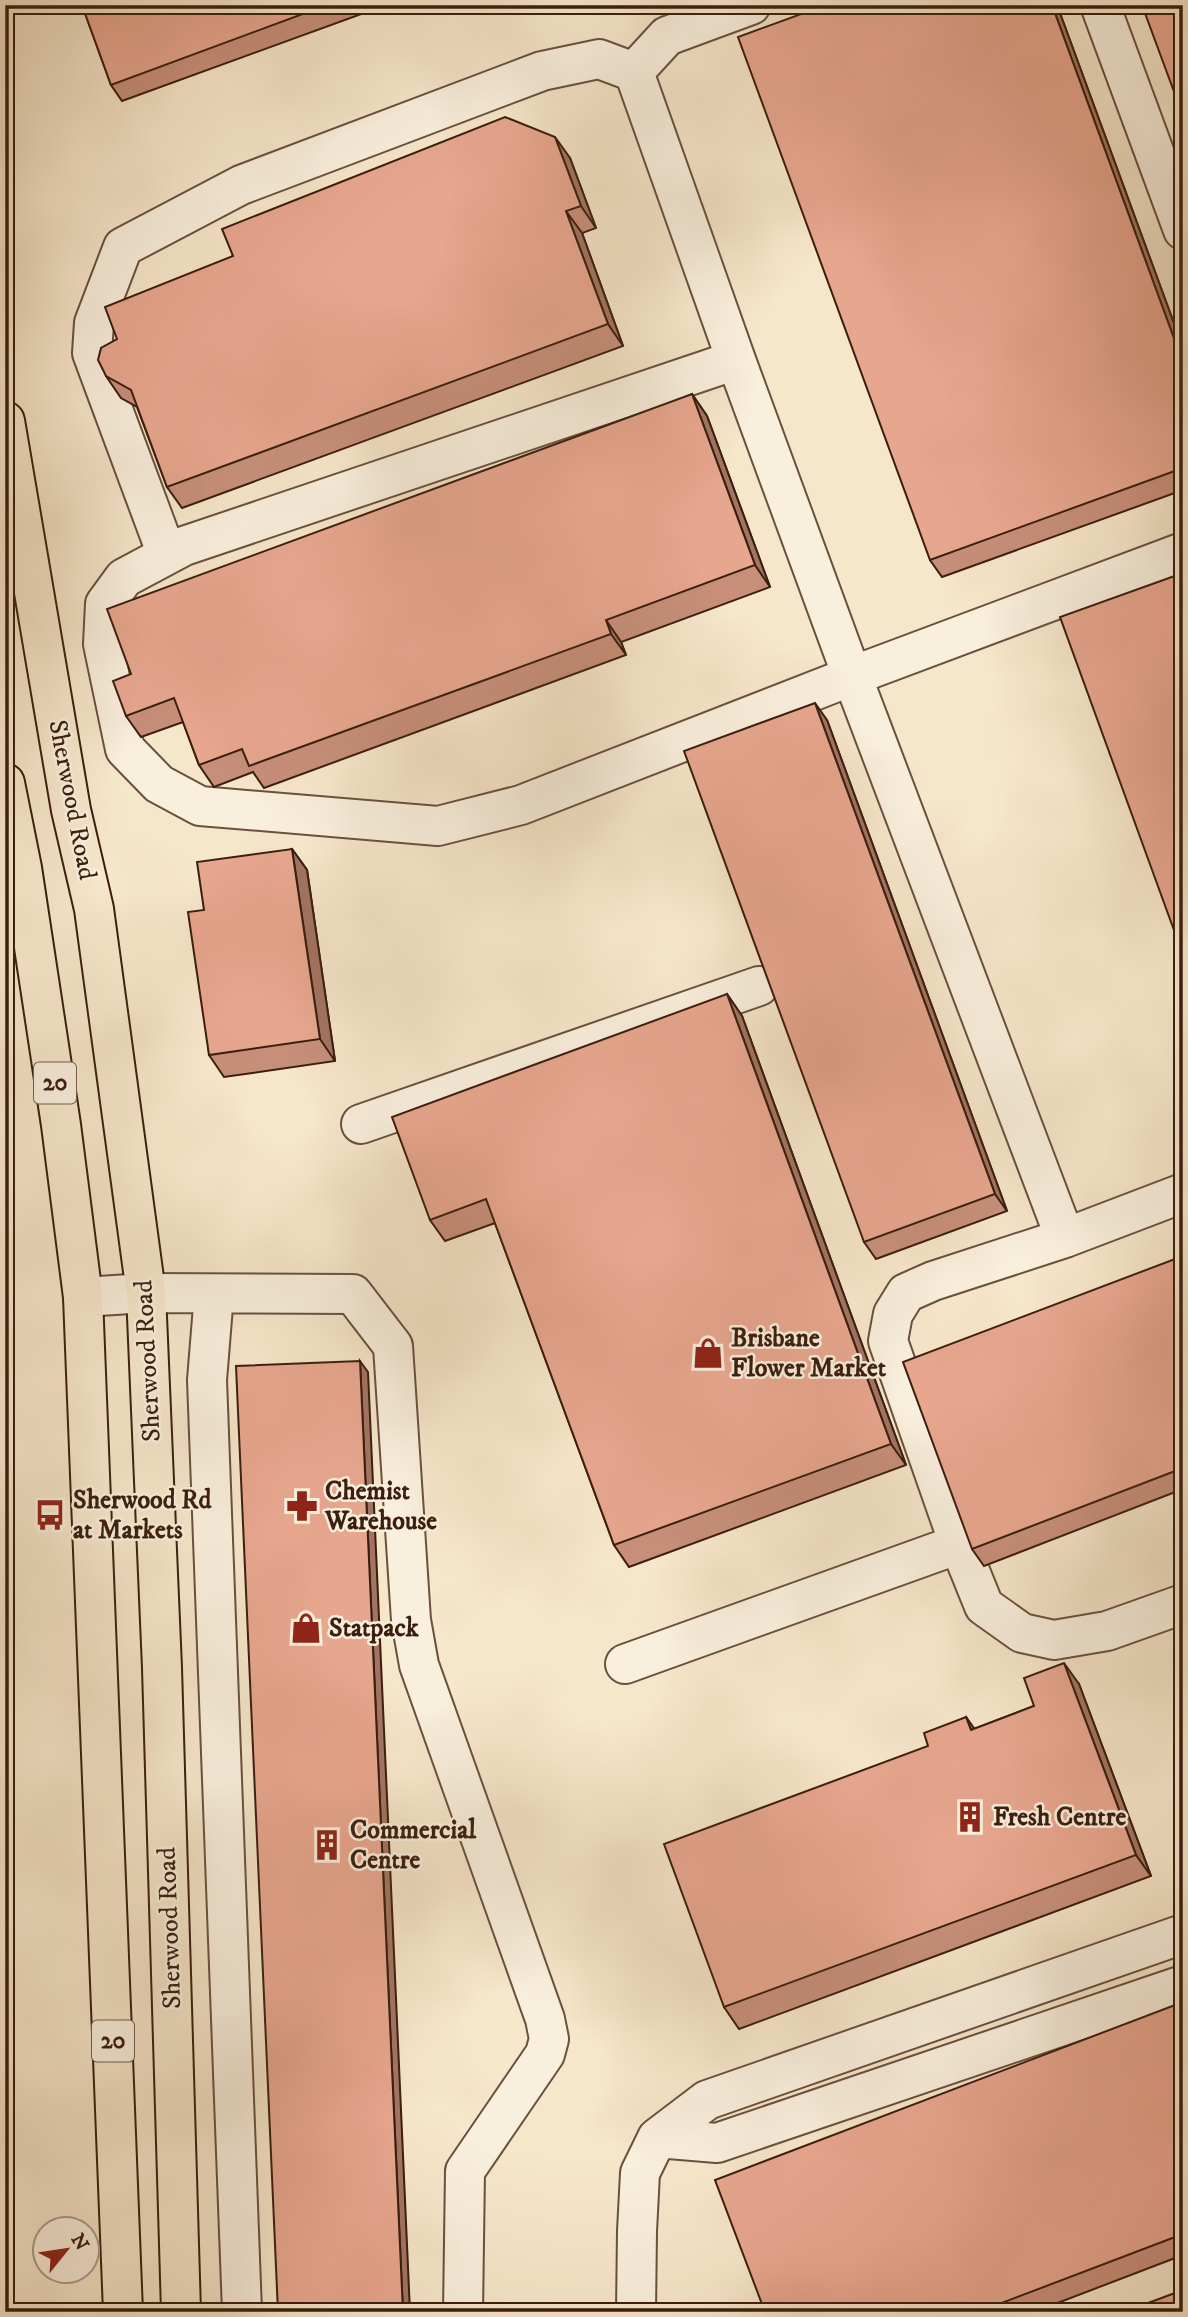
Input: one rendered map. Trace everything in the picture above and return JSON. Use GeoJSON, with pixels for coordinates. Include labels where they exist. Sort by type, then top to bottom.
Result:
{"type":"FeatureCollection","features":[{"type":"Feature","properties":{"kind":"main road","name":"Sherwood Road"},"geometry":{"type":"LineString","coordinates":[[5,421],[71,810],[94,909],[146,1293],[162,1682],[181,2312]]}},
{"type":"Feature","properties":{"kind":"main road","name":"20"},"geometry":{"type":"LineString","coordinates":[[5,783],[22,868],[57,1098],[83,1297],[123,2312]]}},
{"type":"Feature","properties":{"kind":"street"},"geometry":{"type":"LineString","coordinates":[[634,72],[667,36],[751,5]]}},
{"type":"Feature","properties":{"kind":"street"},"geometry":{"type":"LineString","coordinates":[[1100,5],[1183,230]]}},
{"type":"Feature","properties":{"kind":"street"},"geometry":{"type":"LineString","coordinates":[[167,555],[92,353],[94,323],[123,247],[241,185],[542,71],[599,59],[634,72]]}},
{"type":"Feature","properties":{"kind":"street"},"geometry":{"type":"LineString","coordinates":[[634,72],[852,676],[1065,1238]]}},
{"type":"Feature","properties":{"kind":"street"},"geometry":{"type":"LineString","coordinates":[[736,360],[184,546],[124,578],[106,604],[103,644],[125,749],[159,784],[200,806],[438,826],[521,805],[852,676],[1183,552]]}},
{"type":"Feature","properties":{"kind":"street"},"geometry":{"type":"LineString","coordinates":[[361,1124],[759,986]]}},
{"type":"Feature","properties":{"kind":"street"},"geometry":{"type":"LineString","coordinates":[[1183,1193],[1065,1238],[933,1281],[906,1293],[893,1314],[888,1341],[959,1544],[984,1605],[1022,1633],[1054,1640],[1107,1631],[1183,1604]]}},
{"type":"Feature","properties":{"kind":"street"},"geometry":{"type":"LineString","coordinates":[[83,1297],[146,1293],[353,1294],[393,1346],[411,1620],[419,1665],[550,2039],[545,2054],[465,2171],[463,2312]]}},
{"type":"Feature","properties":{"kind":"street"},"geometry":{"type":"LineString","coordinates":[[214,1294],[207,1380],[243,2312]]}},
{"type":"Feature","properties":{"kind":"street"},"geometry":{"type":"LineString","coordinates":[[625,1664],[959,1544]]}},
{"type":"Feature","properties":{"kind":"street"},"geometry":{"type":"LineString","coordinates":[[636,2312],[640,2173],[657,2138],[707,2101],[1183,1934]]}},
{"type":"Feature","properties":{"kind":"street"},"geometry":{"type":"LineString","coordinates":[[657,2138],[717,2143],[1183,1985]]}},
{"type":"Feature","properties":{"kind":"building"},"geometry":{"type":"Polygon","coordinates":[[[82,5],[327,5],[111,85],[82,5]]]}},
{"type":"Feature","properties":{"kind":"building"},"geometry":{"type":"Polygon","coordinates":[[[826,5],[1052,5],[1183,363],[1183,468],[930,560],[738,37],[826,5]]]}},
{"type":"Feature","properties":{"kind":"building"},"geometry":{"type":"Polygon","coordinates":[[[1142,5],[1183,5],[1183,116],[1142,5]]]}},
{"type":"Feature","properties":{"kind":"building"},"geometry":{"type":"Polygon","coordinates":[[[505,117],[555,137],[581,206],[566,211],[608,324],[167,487],[131,390],[106,376],[98,360],[101,348],[117,339],[105,307],[233,256],[222,229],[505,117]]]}},
{"type":"Feature","properties":{"kind":"building"},"geometry":{"type":"Polygon","coordinates":[[[692,394],[755,565],[606,620],[611,634],[249,766],[242,749],[199,765],[174,698],[126,716],[113,681],[131,674],[107,609],[692,394]]]}},
{"type":"Feature","properties":{"kind":"building"},"geometry":{"type":"Polygon","coordinates":[[[1183,573],[1183,955],[1060,617],[1183,573]]]}},
{"type":"Feature","properties":{"kind":"building"},"geometry":{"type":"Polygon","coordinates":[[[815,703],[995,1194],[864,1242],[684,751],[815,703]]]}},
{"type":"Feature","properties":{"kind":"building"},"geometry":{"type":"Polygon","coordinates":[[[292,849],[320,1039],[209,1055],[188,912],[204,910],[197,862],[292,849]]]}},
{"type":"Feature","properties":{"kind":"building","name":"Brisbane Flower Market"},"geometry":{"type":"Polygon","coordinates":[[[727,994],[891,1444],[614,1545],[486,1199],[430,1220],[392,1117],[727,994]]]}},
{"type":"Feature","properties":{"kind":"building"},"geometry":{"type":"Polygon","coordinates":[[[1183,1256],[1183,1468],[972,1549],[903,1362],[1183,1256]]]}},
{"type":"Feature","properties":{"kind":"building","name":"Commercial Centre"},"geometry":{"type":"Polygon","coordinates":[[[360,1361],[403,2312],[278,2312],[236,1366],[360,1361]]]}},
{"type":"Feature","properties":{"kind":"building","name":"Fresh Centre"},"geometry":{"type":"Polygon","coordinates":[[[1064,1663],[1136,1855],[724,2007],[664,1844],[928,1746],[924,1733],[966,1717],[971,1730],[1034,1706],[1024,1678],[1064,1663]]]}},
{"type":"Feature","properties":{"kind":"building"},"geometry":{"type":"Polygon","coordinates":[[[1183,2002],[1183,2234],[978,2312],[765,2312],[715,2180],[1183,2002]]]}},
{"type":"Feature","properties":{"kind":"building"},"geometry":{"type":"Polygon","coordinates":[[[1183,2290],[1183,2312],[1124,2312],[1183,2290]]]}},
{"type":"Feature","properties":{"kind":"place","name":"Brisbane Flower Market"},"geometry":{"type":"Point","coordinates":[708,1353]}},
{"type":"Feature","properties":{"kind":"place","name":"Chemist Warehouse"},"geometry":{"type":"Point","coordinates":[302,1506]}},
{"type":"Feature","properties":{"kind":"place","name":"Sherwood Rd at Markets"},"geometry":{"type":"Point","coordinates":[50,1515]}},
{"type":"Feature","properties":{"kind":"place","name":"Statpack"},"geometry":{"type":"Point","coordinates":[306,1628]}},
{"type":"Feature","properties":{"kind":"place","name":"Fresh Centre"},"geometry":{"type":"Point","coordinates":[970,1817]}},
{"type":"Feature","properties":{"kind":"place","name":"Commercial Centre"},"geometry":{"type":"Point","coordinates":[327,1845]}}]}
